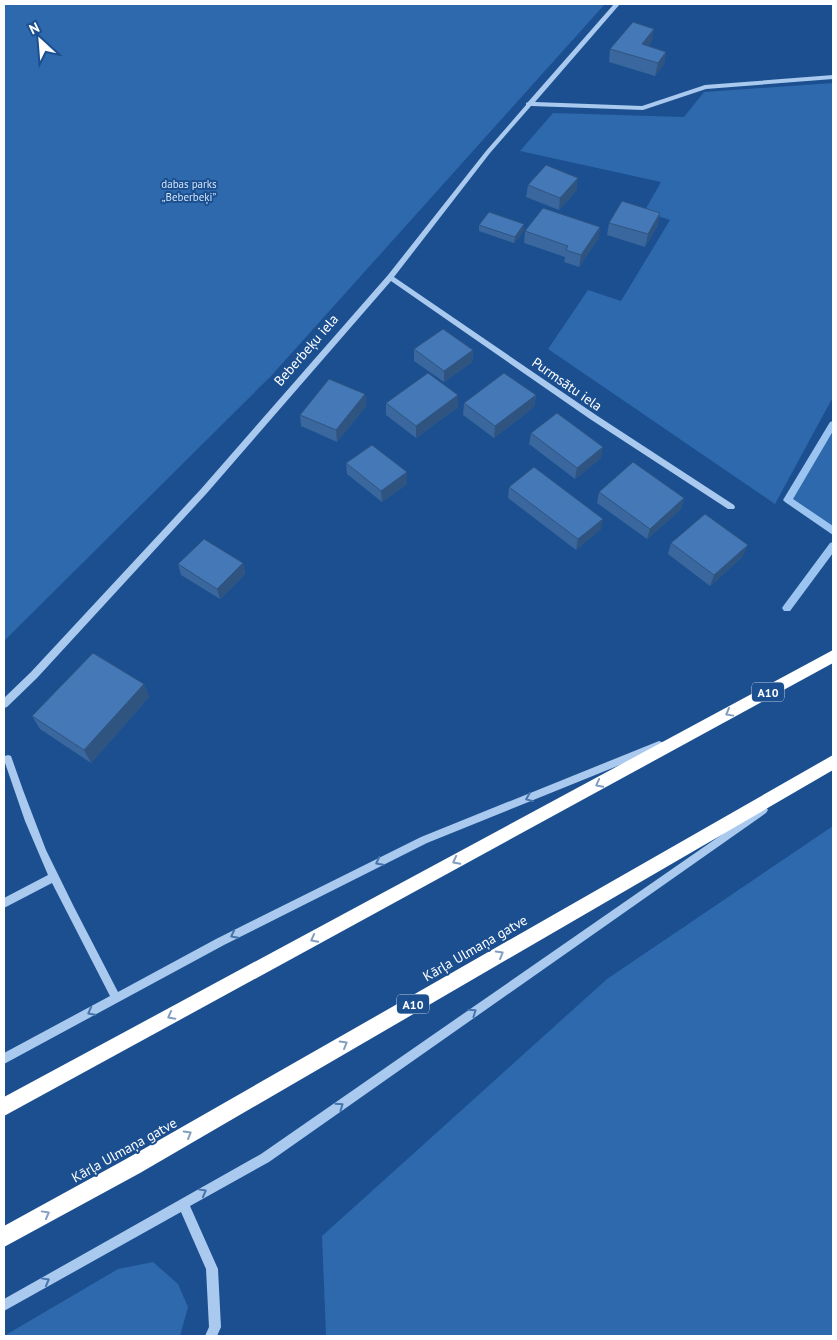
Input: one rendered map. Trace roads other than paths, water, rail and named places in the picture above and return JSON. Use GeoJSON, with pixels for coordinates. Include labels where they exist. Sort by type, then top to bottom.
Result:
{"type":"FeatureCollection","features":[{"type":"Feature","properties":{"kind":"highway","name":"A10"},"geometry":{"type":"LineString","coordinates":[[4,1107],[833,656]]}},
{"type":"Feature","properties":{"kind":"highway","name":"Kārļa Ulmaņa gatve"},"geometry":{"type":"LineString","coordinates":[[4,1237],[141,1161],[827,766]]}},
{"type":"Feature","properties":{"kind":"street","name":"Beberbeķu iela"},"geometry":{"type":"LineString","coordinates":[[4,704],[34,675],[204,491],[390,277],[488,152],[617,4]]}},
{"type":"Feature","properties":{"kind":"street"},"geometry":{"type":"LineString","coordinates":[[528,104],[643,108],[705,87],[833,78]]}},
{"type":"Feature","properties":{"kind":"street","name":"Purmsātu iela"},"geometry":{"type":"LineString","coordinates":[[390,277],[593,417],[732,507]]}},
{"type":"Feature","properties":{"kind":"street"},"geometry":{"type":"LineString","coordinates":[[4,1059],[220,942],[424,840],[704,727]]}},
{"type":"Feature","properties":{"kind":"street"},"geometry":{"type":"LineString","coordinates":[[8,759],[20,801],[54,877],[116,998]]}},
{"type":"Feature","properties":{"kind":"street"},"geometry":{"type":"LineString","coordinates":[[4,1305],[182,1203],[265,1158],[827,766]]}},
{"type":"Feature","properties":{"kind":"street"},"geometry":{"type":"LineString","coordinates":[[4,903],[54,877]]}},
{"type":"Feature","properties":{"kind":"street"},"geometry":{"type":"LineString","coordinates":[[182,1203],[212,1269],[215,1327],[211,1336]]}},
{"type":"Feature","properties":{"kind":"waterway"},"geometry":{"type":"LineString","coordinates":[[833,424],[788,500],[833,531]]}},
{"type":"Feature","properties":{"kind":"waterway"},"geometry":{"type":"LineString","coordinates":[[787,608],[833,546]]}},
{"type":"Feature","properties":{"kind":"park label","name":"dabas parks „Beberbeķi”"},"geometry":{"type":"Point","coordinates":[189,190]}}]}
